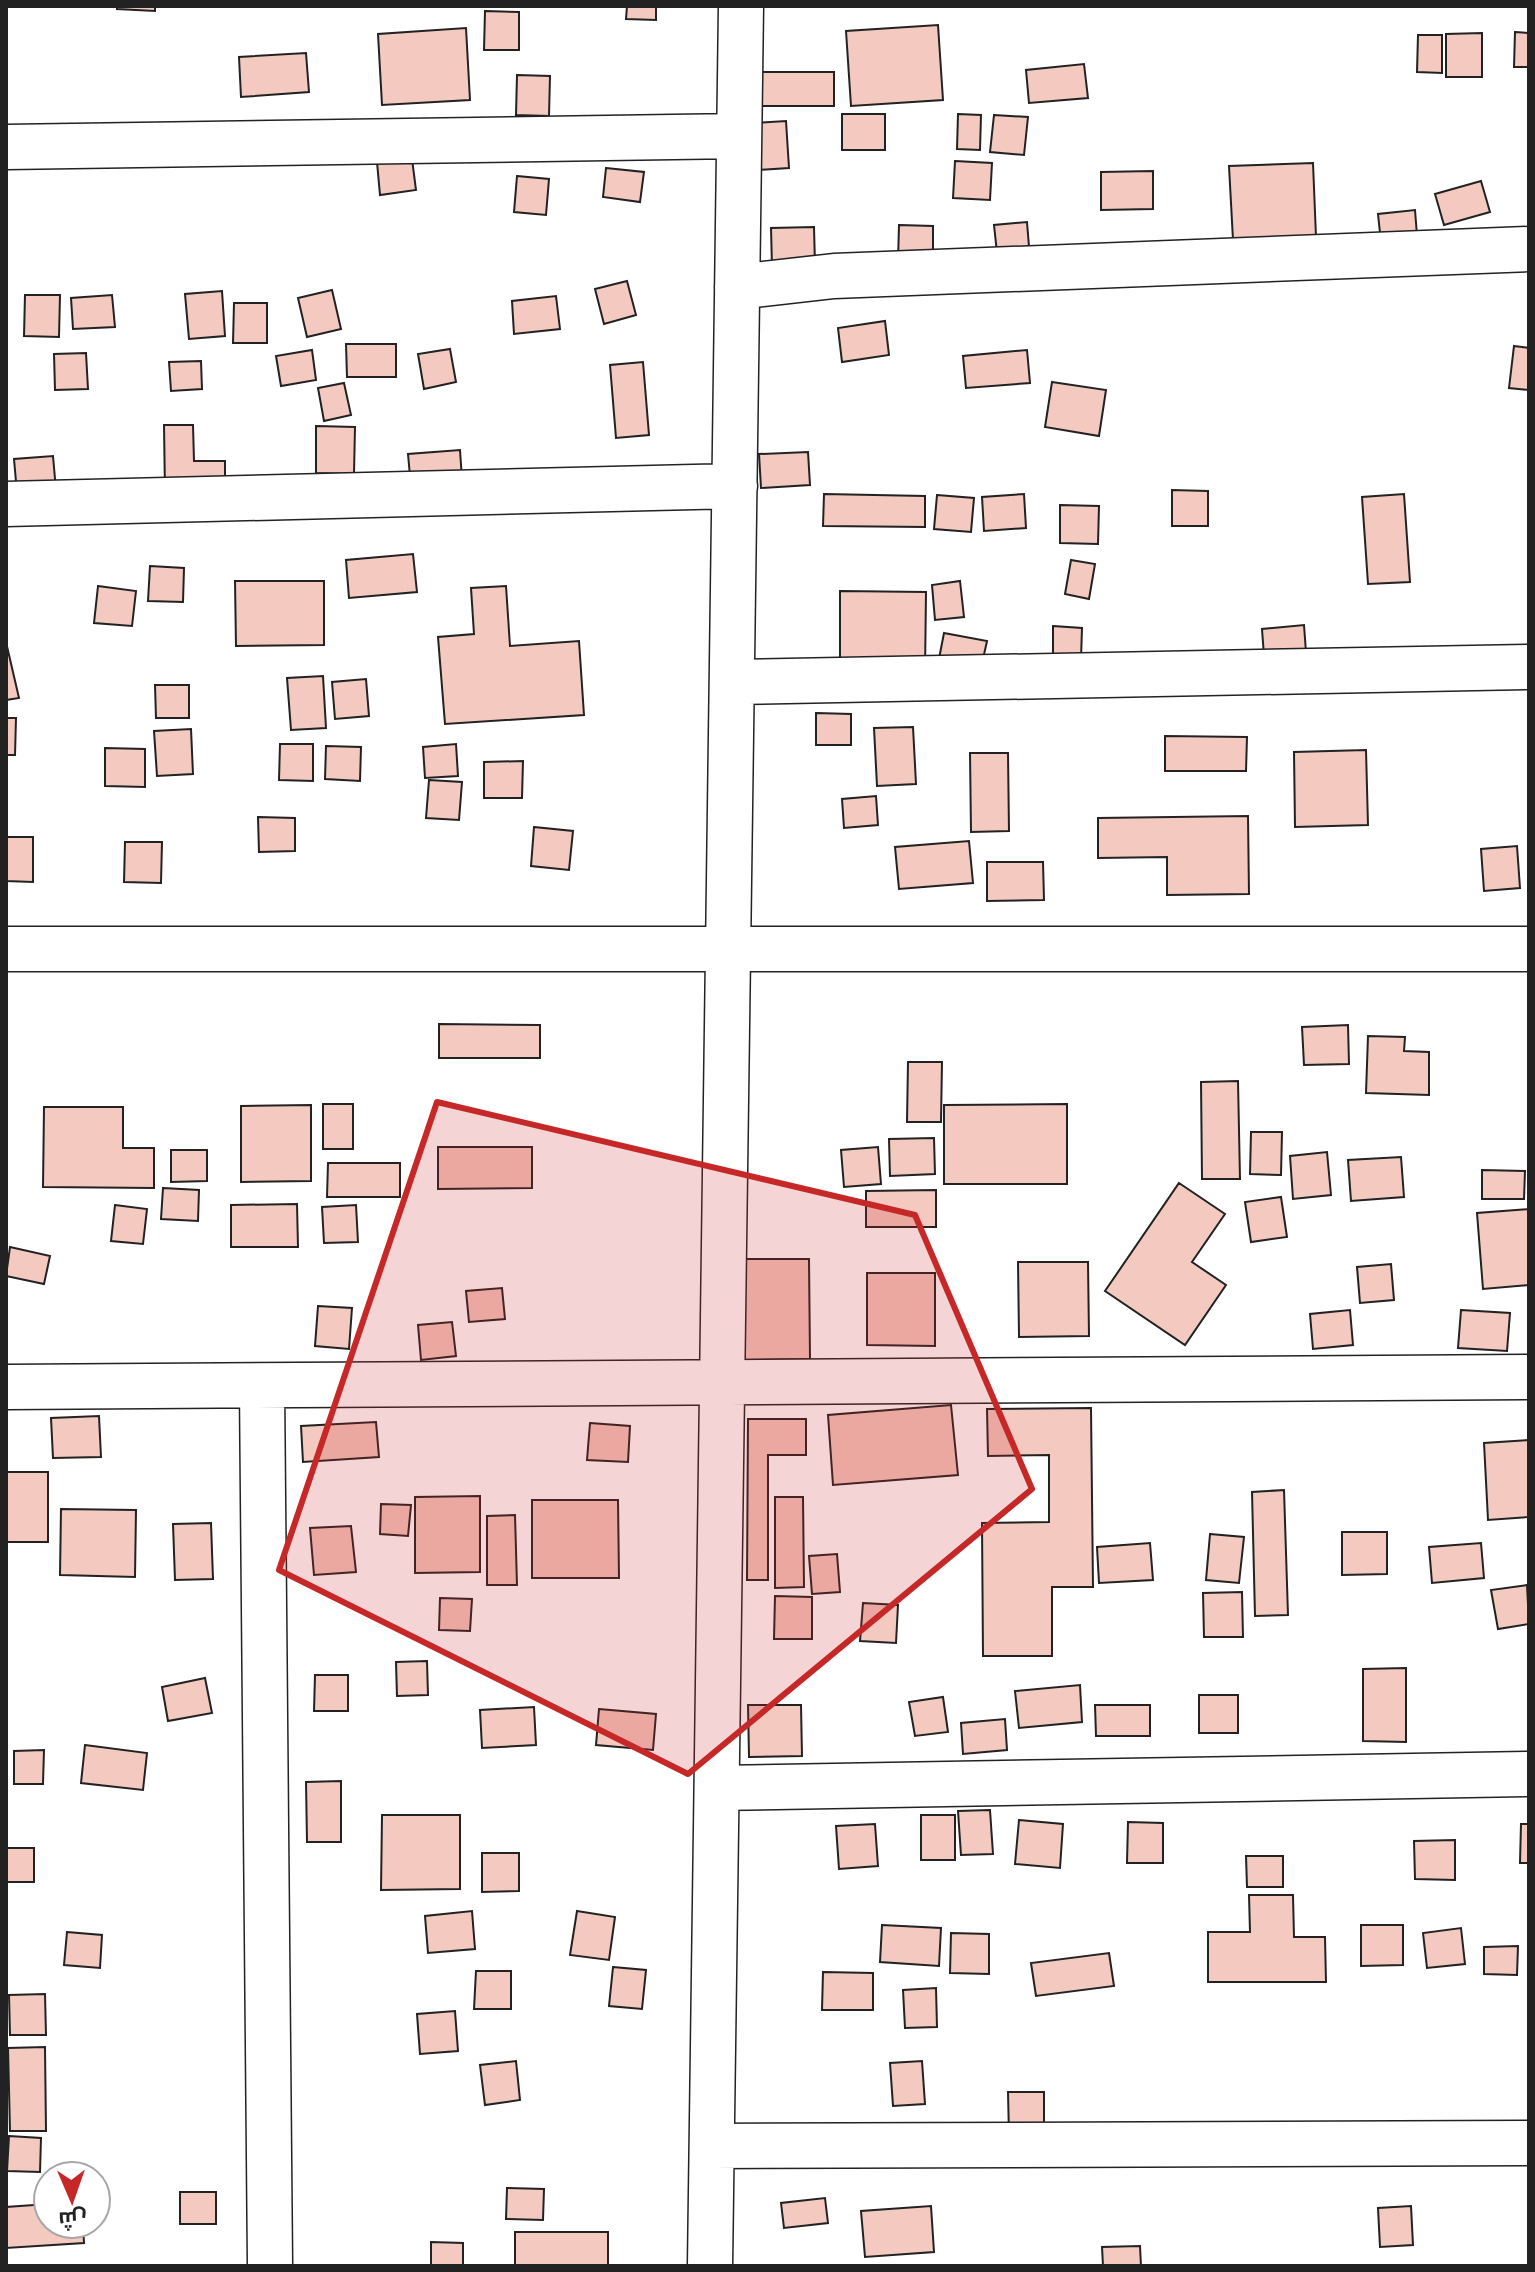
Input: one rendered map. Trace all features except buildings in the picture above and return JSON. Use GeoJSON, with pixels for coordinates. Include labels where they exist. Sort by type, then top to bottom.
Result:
{"type":"FeatureCollection","features":[{"type":"Feature","properties":{"kind":"street"},"geometry":{"type":"LineString","coordinates":[[710,2266],[741,6]]}},
{"type":"Feature","properties":{"kind":"street"},"geometry":{"type":"LineString","coordinates":[[6,147],[739,136]]}},
{"type":"Feature","properties":{"kind":"street"},"geometry":{"type":"LineString","coordinates":[[737,287],[834,276],[1529,249]]}},
{"type":"Feature","properties":{"kind":"street"},"geometry":{"type":"LineString","coordinates":[[6,504],[735,486]]}},
{"type":"Feature","properties":{"kind":"street"},"geometry":{"type":"LineString","coordinates":[[732,682],[1529,667]]}},
{"type":"Feature","properties":{"kind":"street"},"geometry":{"type":"LineString","coordinates":[[6,949],[1529,949]]}},
{"type":"Feature","properties":{"kind":"street"},"geometry":{"type":"LineString","coordinates":[[6,1387],[1529,1377]]}},
{"type":"Feature","properties":{"kind":"street"},"geometry":{"type":"LineString","coordinates":[[262,1386],[270,2266]]}},
{"type":"Feature","properties":{"kind":"street"},"geometry":{"type":"LineString","coordinates":[[717,1788],[1529,1774]]}},
{"type":"Feature","properties":{"kind":"street"},"geometry":{"type":"LineString","coordinates":[[712,2146],[1529,2143]]}},
{"type":"Feature","properties":{"kind":"highlighted area"},"geometry":{"type":"Polygon","coordinates":[[[437,1102],[915,1215],[1032,1489],[688,1774],[279,1570],[437,1102]]]}}]}
